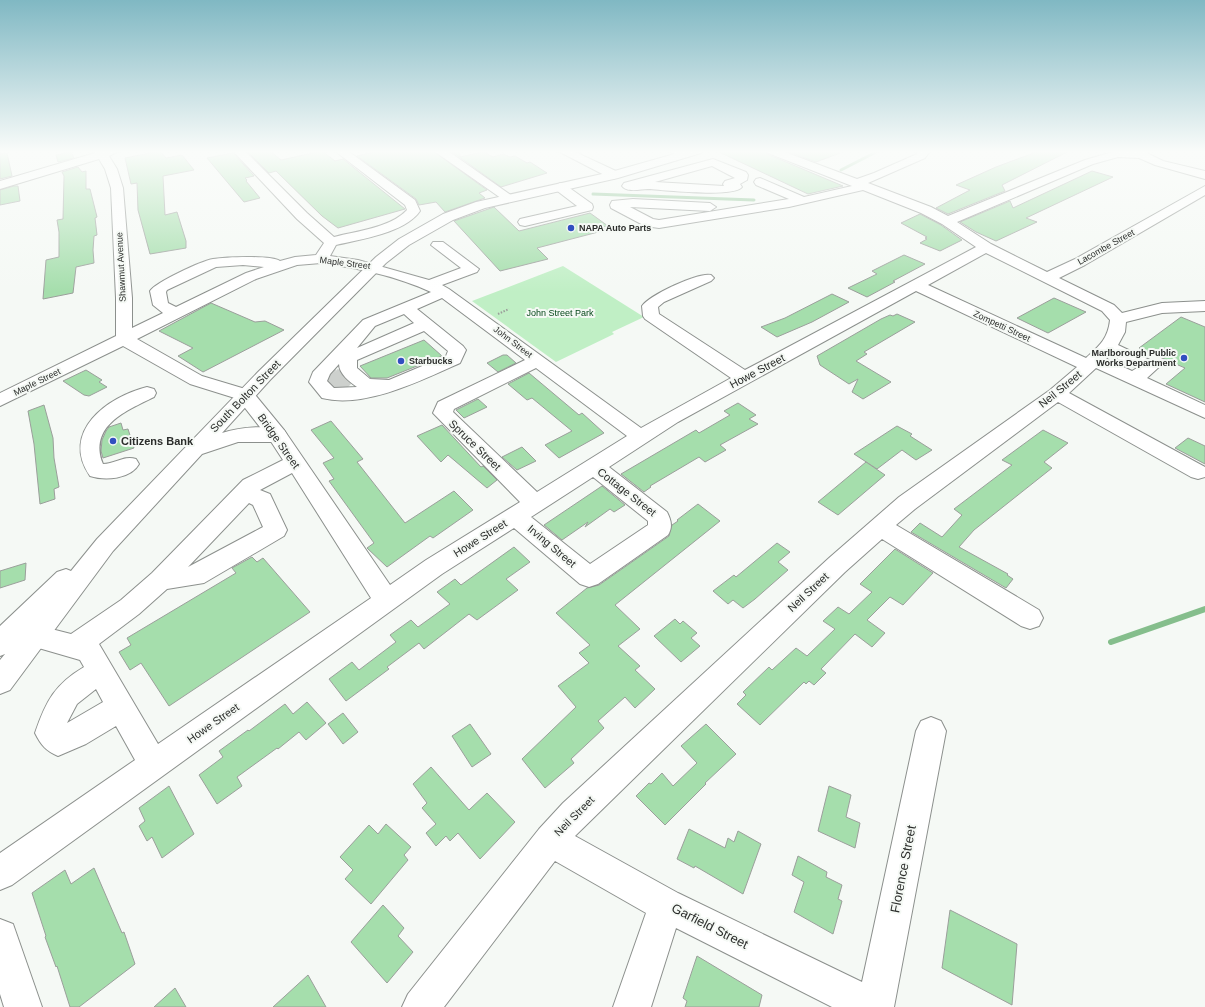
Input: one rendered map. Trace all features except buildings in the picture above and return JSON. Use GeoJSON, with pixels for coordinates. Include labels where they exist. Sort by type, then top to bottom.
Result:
{"type":"FeatureCollection","features":[{"type":"Feature","properties":{"kind":"street","name":"Shawmut Avenue"},"geometry":{"type":"LineString","coordinates":[[118,198],[124,298],[124,339]]}},
{"type":"Feature","properties":{"kind":"street"},"geometry":{"type":"LineString","coordinates":[[285,198],[331,242]]}},
{"type":"Feature","properties":{"kind":"street"},"geometry":{"type":"LineString","coordinates":[[321,260],[331,242],[401,222],[412,215],[414,211],[411,203],[404,198]]}},
{"type":"Feature","properties":{"kind":"street","name":"Maple Street"},"geometry":{"type":"LineString","coordinates":[[0,400],[177,314],[251,276],[281,264],[295,261],[321,260],[373,268],[404,242],[429,227],[481,205],[509,198]]}},
{"type":"Feature","properties":{"kind":"street"},"geometry":{"type":"LineString","coordinates":[[525,222],[587,206],[576,198]]}},
{"type":"Feature","properties":{"kind":"street"},"geometry":{"type":"LineString","coordinates":[[768,198],[778,204]]}},
{"type":"Feature","properties":{"kind":"street"},"geometry":{"type":"LineString","coordinates":[[796,198],[801,200]]}},
{"type":"Feature","properties":{"kind":"street"},"geometry":{"type":"LineString","coordinates":[[737,212],[728,208],[633,203],[616,205],[650,223],[659,224],[737,212],[809,198]]}},
{"type":"Feature","properties":{"kind":"street"},"geometry":{"type":"LineString","coordinates":[[895,198],[926,210],[947,221],[986,247],[1108,308],[1118,319],[1162,308],[1205,306]]}},
{"type":"Feature","properties":{"kind":"street"},"geometry":{"type":"LineString","coordinates":[[947,221],[1004,198]]}},
{"type":"Feature","properties":{"kind":"street","name":"Lacombe Street"},"geometry":{"type":"LineString","coordinates":[[1048,277],[1080,262],[1191,198]]}},
{"type":"Feature","properties":{"kind":"street"},"geometry":{"type":"LineString","coordinates":[[428,285],[472,269],[438,245]]}},
{"type":"Feature","properties":{"kind":"street","name":"Howe Street"},"geometry":{"type":"LineString","coordinates":[[0,873],[434,567],[671,418],[986,247]]}},
{"type":"Feature","properties":{"kind":"street"},"geometry":{"type":"LineString","coordinates":[[177,314],[161,305],[158,291],[162,287],[206,266],[225,262],[243,261],[281,264]]}},
{"type":"Feature","properties":{"kind":"street","name":"John Street"},"geometry":{"type":"LineString","coordinates":[[373,268],[417,280],[444,292],[641,437]]}},
{"type":"Feature","properties":{"kind":"street","name":"South Bolton Street"},"geometry":{"type":"LineString","coordinates":[[0,681],[16,637],[105,545],[245,395],[373,268]]}},
{"type":"Feature","properties":{"kind":"street"},"geometry":{"type":"LineString","coordinates":[[706,278],[658,299],[650,306],[651,316],[744,378]]}},
{"type":"Feature","properties":{"kind":"street","name":"Zompetti Street"},"geometry":{"type":"LineString","coordinates":[[916,285],[1091,363],[1134,378],[1205,412]]}},
{"type":"Feature","properties":{"kind":"street"},"geometry":{"type":"LineString","coordinates":[[430,328],[432,338],[447,353],[446,357],[408,376],[383,384],[371,386],[360,383],[348,369],[348,351],[369,323],[444,292]]}},
{"type":"Feature","properties":{"kind":"street"},"geometry":{"type":"LineString","coordinates":[[406,308],[457,350],[454,359],[386,388],[367,390],[351,395],[330,394],[318,382],[331,362],[348,351],[430,328]]}},
{"type":"Feature","properties":{"kind":"street","name":"Neil Street"},"geometry":{"type":"LineString","coordinates":[[421,1007],[550,840],[574,814],[837,566],[907,503],[1057,394],[1108,347],[1117,332],[1118,319]]}},
{"type":"Feature","properties":{"kind":"street"},"geometry":{"type":"LineString","coordinates":[[124,339],[196,380],[245,395]]}},
{"type":"Feature","properties":{"kind":"street"},"geometry":{"type":"LineString","coordinates":[[1108,347],[1150,367],[1134,378]]}},
{"type":"Feature","properties":{"kind":"street","name":"Spruce Street"},"geometry":{"type":"LineString","coordinates":[[535,503],[443,413],[445,406],[538,360]]}},
{"type":"Feature","properties":{"kind":"street"},"geometry":{"type":"LineString","coordinates":[[129,464],[112,471],[97,471],[93,466],[88,444],[90,436],[104,418],[121,406],[147,393]]}},
{"type":"Feature","properties":{"kind":"street"},"geometry":{"type":"LineString","coordinates":[[1057,394],[1198,472]]}},
{"type":"Feature","properties":{"kind":"street","name":"Bridge Street"},"geometry":{"type":"LineString","coordinates":[[245,395],[277,435],[387,601]]}},
{"type":"Feature","properties":{"kind":"street"},"geometry":{"type":"LineString","coordinates":[[193,450],[237,435],[277,435]]}},
{"type":"Feature","properties":{"kind":"street"},"geometry":{"type":"LineString","coordinates":[[74,647],[130,607],[161,580],[251,485],[295,463]]}},
{"type":"Feature","properties":{"kind":"street","name":"Cottage Street"},"geometry":{"type":"LineString","coordinates":[[589,577],[660,529],[659,518],[594,466]]}},
{"type":"Feature","properties":{"kind":"street"},"geometry":{"type":"LineString","coordinates":[[161,580],[195,576],[276,530],[262,500],[246,492]]}},
{"type":"Feature","properties":{"kind":"street","name":"Irving Street"},"geometry":{"type":"LineString","coordinates":[[515,516],[589,577]]}},
{"type":"Feature","properties":{"kind":"street"},"geometry":{"type":"LineString","coordinates":[[881,527],[1030,618]]}},
{"type":"Feature","properties":{"kind":"street"},"geometry":{"type":"LineString","coordinates":[[16,637],[89,651],[154,765]]}},
{"type":"Feature","properties":{"kind":"street"},"geometry":{"type":"LineString","coordinates":[[100,671],[73,688],[63,699],[50,733],[58,742],[76,734],[120,707]]}},
{"type":"Feature","properties":{"kind":"street","name":"Florence Street"},"geometry":{"type":"LineString","coordinates":[[875,1007],[931,731]]}},
{"type":"Feature","properties":{"kind":"street","name":"Garfield Street"},"geometry":{"type":"LineString","coordinates":[[550,840],[666,905],[872,1007]]}},
{"type":"Feature","properties":{"kind":"street"},"geometry":{"type":"LineString","coordinates":[[632,1007],[666,905]]}},
{"type":"Feature","properties":{"kind":"street"},"geometry":{"type":"LineString","coordinates":[[0,937],[23,1007]]}},
{"type":"Feature","properties":{"kind":"green space","name":"John Street Park"},"geometry":{"type":"Polygon","coordinates":[[[563,266],[644,317],[612,332],[614,334],[556,362],[472,301],[563,266]]]}},
{"type":"Feature","properties":{"kind":"waterway"},"geometry":{"type":"LineString","coordinates":[[700,198],[754,200]]}},
{"type":"Feature","properties":{"kind":"waterway"},"geometry":{"type":"LineString","coordinates":[[1111,642],[1205,609]]}},
{"type":"Feature","properties":{"kind":"tunnel"},"geometry":{"type":"LineString","coordinates":[[322,372],[331,376]]}},
{"type":"Feature","properties":{"kind":"tunnel"},"geometry":{"type":"LineString","coordinates":[[331,376],[351,395]]}},
{"type":"Feature","properties":{"kind":"place","name":"NAPA Auto Parts"},"geometry":{"type":"Point","coordinates":[571,228]}},
{"type":"Feature","properties":{"kind":"place","name":"Marlborough Public Works Department"},"geometry":{"type":"Point","coordinates":[1184,358]}},
{"type":"Feature","properties":{"kind":"place","name":"Starbucks"},"geometry":{"type":"Point","coordinates":[401,361]}},
{"type":"Feature","properties":{"kind":"place","name":"Citizens Bank"},"geometry":{"type":"Point","coordinates":[113,441]}}]}
